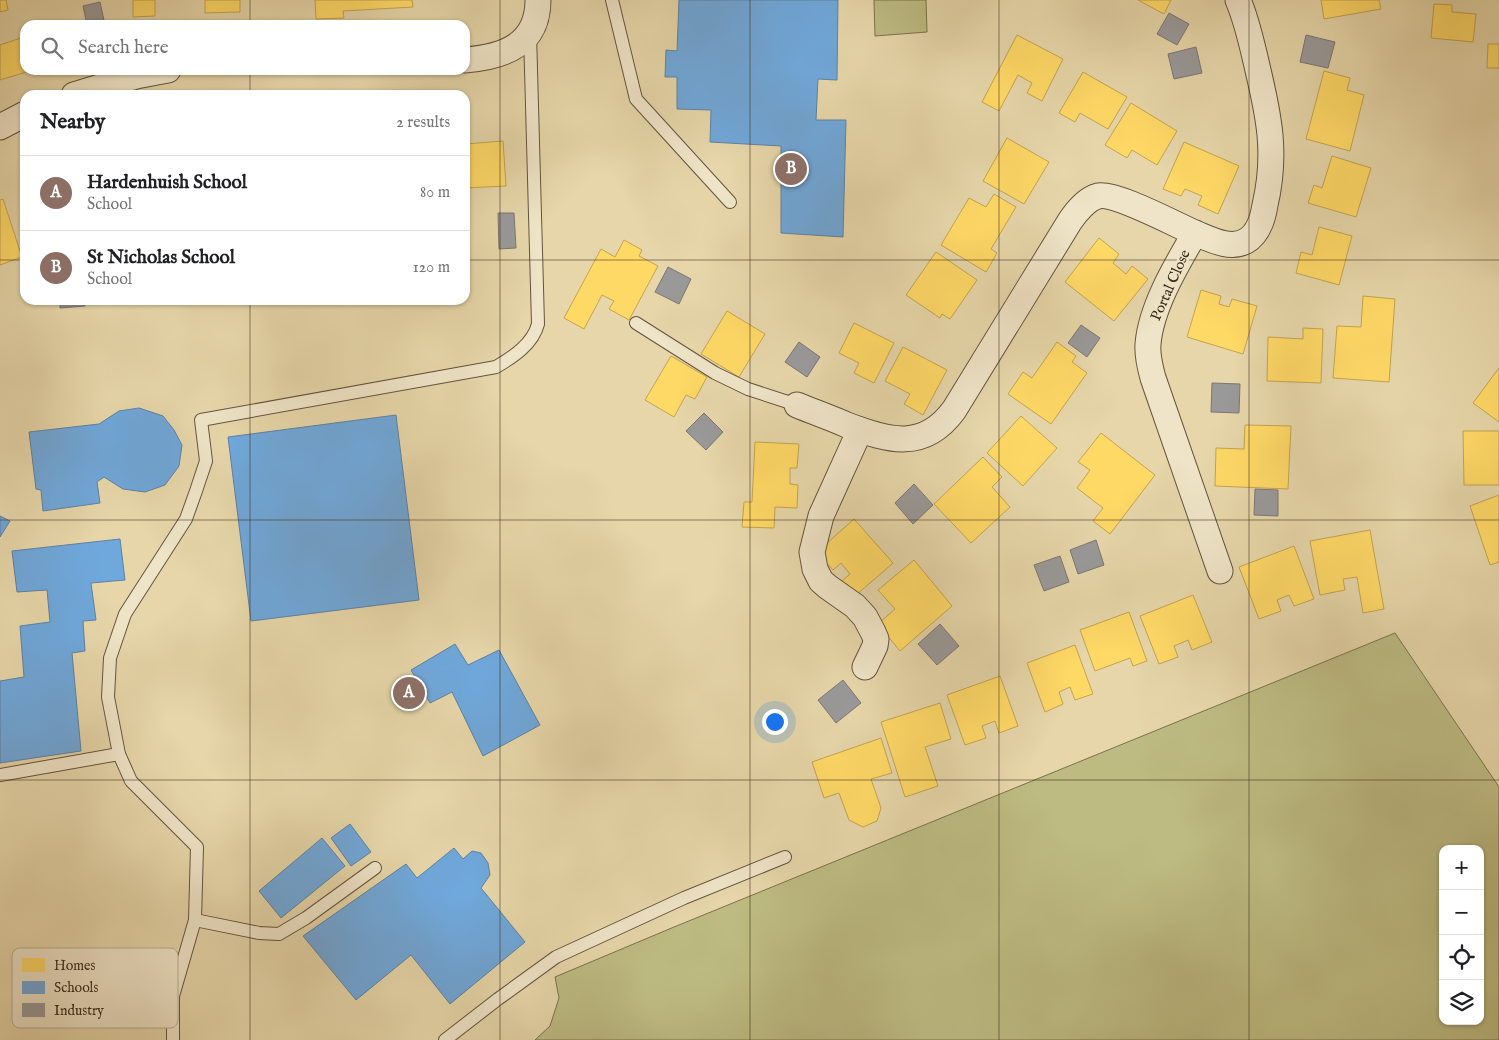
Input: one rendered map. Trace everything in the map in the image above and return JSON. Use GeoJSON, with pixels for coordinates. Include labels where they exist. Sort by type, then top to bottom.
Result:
{"type":"FeatureCollection","features":[{"type":"Feature","properties":{"kind":"street"},"geometry":{"type":"LineString","coordinates":[[470,60],[504,52],[519,44],[530,34],[536,18],[538,0]]}},
{"type":"Feature","properties":{"kind":"street","name":"Portal Close"},"geometry":{"type":"LineString","coordinates":[[1220,571],[1156,386],[1148,353],[1150,329],[1158,307],[1170,277],[1195,233],[1226,244],[1246,241],[1259,225],[1268,195],[1272,160],[1270,123],[1252,45],[1238,0]]}},
{"type":"Feature","properties":{"kind":"street"},"geometry":{"type":"LineString","coordinates":[[89,90],[123,79],[143,75]]}},
{"type":"Feature","properties":{"kind":"street"},"geometry":{"type":"LineString","coordinates":[[0,127],[20,117]]}},
{"type":"Feature","properties":{"kind":"street"},"geometry":{"type":"LineString","coordinates":[[797,405],[883,437],[915,438],[932,431],[947,419],[964,394],[1070,221],[1093,198],[1102,196],[1118,198],[1195,233]]}},
{"type":"Feature","properties":{"kind":"street"},"geometry":{"type":"LineString","coordinates":[[860,430],[822,516],[812,552],[814,569],[818,577],[828,587],[855,606],[873,632],[876,639],[875,646],[865,667]]}},
{"type":"Feature","properties":{"kind":"lane"},"geometry":{"type":"LineString","coordinates":[[612,0],[636,100],[730,202]]}},
{"type":"Feature","properties":{"kind":"lane"},"geometry":{"type":"LineString","coordinates":[[178,979],[195,920],[197,847],[131,782],[119,754],[108,697],[110,658],[125,614],[186,519],[206,461],[201,420],[496,367],[510,358],[528,342],[537,329],[538,324],[530,34]]}},
{"type":"Feature","properties":{"kind":"lane"},"geometry":{"type":"LineString","coordinates":[[636,323],[715,373],[748,389],[797,405]]}},
{"type":"Feature","properties":{"kind":"lane"},"geometry":{"type":"LineString","coordinates":[[0,775],[119,754]]}},
{"type":"Feature","properties":{"kind":"lane"},"geometry":{"type":"LineString","coordinates":[[445,1040],[556,957],[684,898],[785,857]]}},
{"type":"Feature","properties":{"kind":"lane"},"geometry":{"type":"LineString","coordinates":[[195,920],[259,933],[279,934],[306,918],[375,868]]}},
{"type":"Feature","properties":{"kind":"shaded area"},"geometry":{"type":"Polygon","coordinates":[[[874,0],[926,0],[927,32],[875,36],[874,0]]]}},
{"type":"Feature","properties":{"kind":"shaded area"},"geometry":{"type":"Polygon","coordinates":[[[1395,633],[1499,787],[1499,1040],[535,1040],[550,1026],[559,998],[555,977],[1395,633]]]}},
{"type":"Feature","properties":{"kind":"building: Homes"},"geometry":{"type":"Polygon","coordinates":[[[0,0],[6,0],[8,10],[0,12],[0,0]]]}},
{"type":"Feature","properties":{"kind":"building: Homes"},"geometry":{"type":"Polygon","coordinates":[[[133,0],[155,0],[155,16],[133,17],[133,0]]]}},
{"type":"Feature","properties":{"kind":"building: Homes"},"geometry":{"type":"Polygon","coordinates":[[[205,0],[240,0],[240,12],[205,13],[205,0]]]}},
{"type":"Feature","properties":{"kind":"building: Homes"},"geometry":{"type":"Polygon","coordinates":[[[315,0],[412,0],[413,7],[343,11],[344,18],[316,19],[315,0]]]}},
{"type":"Feature","properties":{"kind":"building: Homes"},"geometry":{"type":"Polygon","coordinates":[[[1138,0],[1171,0],[1164,14],[1138,0]]]}},
{"type":"Feature","properties":{"kind":"building: Homes"},"geometry":{"type":"Polygon","coordinates":[[[1321,0],[1379,0],[1381,9],[1324,19],[1321,0]]]}},
{"type":"Feature","properties":{"kind":"building: Homes"},"geometry":{"type":"Polygon","coordinates":[[[1434,4],[1452,5],[1452,12],[1476,14],[1473,42],[1431,38],[1434,4]]]}},
{"type":"Feature","properties":{"kind":"building: Homes"},"geometry":{"type":"Polygon","coordinates":[[[1017,35],[1063,59],[1042,101],[1027,93],[1032,83],[1018,75],[999,111],[982,102],[1017,35]]]}},
{"type":"Feature","properties":{"kind":"building: Homes"},"geometry":{"type":"Polygon","coordinates":[[[20,38],[20,74],[0,80],[0,45],[20,38]]]}},
{"type":"Feature","properties":{"kind":"building: Homes"},"geometry":{"type":"Polygon","coordinates":[[[1488,44],[1499,44],[1499,68],[1487,68],[1488,44]]]}},
{"type":"Feature","properties":{"kind":"building: Homes"},"geometry":{"type":"Polygon","coordinates":[[[1324,71],[1350,78],[1347,90],[1364,95],[1350,151],[1306,139],[1324,71]]]}},
{"type":"Feature","properties":{"kind":"building: Homes"},"geometry":{"type":"Polygon","coordinates":[[[1083,72],[1127,97],[1108,129],[1080,113],[1075,122],[1059,113],[1083,72]]]}},
{"type":"Feature","properties":{"kind":"building: Homes"},"geometry":{"type":"Polygon","coordinates":[[[1131,103],[1177,131],[1157,165],[1132,150],[1127,158],[1105,145],[1131,103]]]}},
{"type":"Feature","properties":{"kind":"building: Homes"},"geometry":{"type":"Polygon","coordinates":[[[1007,138],[1049,162],[1024,204],[983,181],[1007,138]]]}},
{"type":"Feature","properties":{"kind":"building: Homes"},"geometry":{"type":"Polygon","coordinates":[[[503,141],[506,186],[470,188],[470,144],[503,141]]]}},
{"type":"Feature","properties":{"kind":"building: Homes"},"geometry":{"type":"Polygon","coordinates":[[[1184,142],[1239,166],[1218,214],[1198,205],[1202,196],[1185,189],[1181,196],[1163,189],[1184,142]]]}},
{"type":"Feature","properties":{"kind":"building: Homes"},"geometry":{"type":"Polygon","coordinates":[[[1332,156],[1371,168],[1356,217],[1308,203],[1314,185],[1322,188],[1332,156]]]}},
{"type":"Feature","properties":{"kind":"building: Homes"},"geometry":{"type":"Polygon","coordinates":[[[994,194],[1016,207],[991,249],[997,253],[986,272],[941,245],[969,198],[986,207],[994,194]]]}},
{"type":"Feature","properties":{"kind":"building: Homes"},"geometry":{"type":"Polygon","coordinates":[[[3,199],[20,251],[20,258],[0,265],[0,200],[3,199]]]}},
{"type":"Feature","properties":{"kind":"building: Homes"},"geometry":{"type":"Polygon","coordinates":[[[1319,227],[1352,236],[1339,285],[1296,273],[1301,252],[1312,255],[1319,227]]]}},
{"type":"Feature","properties":{"kind":"building: Homes"},"geometry":{"type":"Polygon","coordinates":[[[1099,238],[1119,254],[1113,263],[1126,274],[1132,266],[1148,279],[1114,321],[1065,282],[1099,238]]]}},
{"type":"Feature","properties":{"kind":"building: Homes"},"geometry":{"type":"Polygon","coordinates":[[[624,240],[642,250],[639,256],[658,266],[629,320],[609,309],[614,301],[602,295],[584,329],[564,318],[601,249],[615,257],[624,240]]]}},
{"type":"Feature","properties":{"kind":"building: Homes"},"geometry":{"type":"Polygon","coordinates":[[[936,252],[977,280],[950,319],[942,314],[940,318],[906,295],[936,252]]]}},
{"type":"Feature","properties":{"kind":"building: Homes"},"geometry":{"type":"Polygon","coordinates":[[[1201,290],[1221,296],[1219,304],[1229,307],[1232,299],[1257,306],[1243,354],[1187,337],[1201,290]]]}},
{"type":"Feature","properties":{"kind":"building: Homes"},"geometry":{"type":"Polygon","coordinates":[[[1363,296],[1395,299],[1389,382],[1333,378],[1337,326],[1361,327],[1363,296]]]}},
{"type":"Feature","properties":{"kind":"building: Homes"},"geometry":{"type":"Polygon","coordinates":[[[727,311],[765,334],[739,377],[701,354],[727,311]]]}},
{"type":"Feature","properties":{"kind":"building: Homes"},"geometry":{"type":"Polygon","coordinates":[[[854,323],[894,343],[874,383],[854,373],[859,363],[839,353],[854,323]]]}},
{"type":"Feature","properties":{"kind":"building: Homes"},"geometry":{"type":"Polygon","coordinates":[[[1303,328],[1323,329],[1321,383],[1267,381],[1268,337],[1303,339],[1303,328]]]}},
{"type":"Feature","properties":{"kind":"building: Homes"},"geometry":{"type":"Polygon","coordinates":[[[1057,342],[1076,356],[1072,362],[1087,373],[1051,424],[1008,394],[1023,372],[1032,378],[1057,342]]]}},
{"type":"Feature","properties":{"kind":"building: Homes"},"geometry":{"type":"Polygon","coordinates":[[[903,347],[947,370],[923,415],[904,404],[910,394],[885,381],[903,347]]]}},
{"type":"Feature","properties":{"kind":"building: Homes"},"geometry":{"type":"Polygon","coordinates":[[[671,356],[707,377],[695,399],[686,395],[674,417],[645,400],[671,356]]]}},
{"type":"Feature","properties":{"kind":"building: Homes"},"geometry":{"type":"Polygon","coordinates":[[[1499,368],[1499,422],[1473,403],[1499,368]]]}},
{"type":"Feature","properties":{"kind":"building: Homes"},"geometry":{"type":"Polygon","coordinates":[[[1021,416],[1057,448],[1023,486],[987,453],[1021,416]]]}},
{"type":"Feature","properties":{"kind":"building: Homes"},"geometry":{"type":"Polygon","coordinates":[[[1245,425],[1291,426],[1288,489],[1215,486],[1216,448],[1244,449],[1245,425]]]}},
{"type":"Feature","properties":{"kind":"building: Homes"},"geometry":{"type":"Polygon","coordinates":[[[1463,431],[1499,431],[1499,485],[1464,485],[1463,431]]]}},
{"type":"Feature","properties":{"kind":"building: Homes"},"geometry":{"type":"Polygon","coordinates":[[[1101,433],[1155,475],[1110,534],[1093,521],[1103,508],[1077,488],[1090,470],[1078,462],[1101,433]]]}},
{"type":"Feature","properties":{"kind":"building: Homes"},"geometry":{"type":"Polygon","coordinates":[[[755,442],[799,444],[797,468],[790,468],[790,484],[798,485],[797,508],[775,507],[774,528],[742,527],[744,502],[752,502],[755,442]]]}},
{"type":"Feature","properties":{"kind":"building: Homes"},"geometry":{"type":"Polygon","coordinates":[[[983,457],[1002,477],[992,487],[1010,507],[971,543],[934,504],[983,457]]]}},
{"type":"Feature","properties":{"kind":"building: Homes"},"geometry":{"type":"Polygon","coordinates":[[[1499,495],[1499,562],[1490,565],[1470,506],[1499,495]]]}},
{"type":"Feature","properties":{"kind":"building: Homes"},"geometry":{"type":"Polygon","coordinates":[[[854,519],[893,563],[855,596],[842,581],[850,574],[841,563],[833,570],[817,552],[854,519]]]}},
{"type":"Feature","properties":{"kind":"building: Homes"},"geometry":{"type":"Polygon","coordinates":[[[1370,530],[1384,609],[1363,613],[1357,577],[1343,579],[1345,590],[1320,595],[1310,541],[1370,530]]]}},
{"type":"Feature","properties":{"kind":"building: Homes"},"geometry":{"type":"Polygon","coordinates":[[[1294,546],[1314,599],[1294,606],[1289,595],[1277,600],[1281,611],[1259,619],[1239,567],[1294,546]]]}},
{"type":"Feature","properties":{"kind":"building: Homes"},"geometry":{"type":"Polygon","coordinates":[[[914,560],[952,606],[900,651],[878,624],[895,609],[878,590],[914,560]]]}},
{"type":"Feature","properties":{"kind":"building: Homes"},"geometry":{"type":"Polygon","coordinates":[[[1193,595],[1212,642],[1192,650],[1188,640],[1174,646],[1178,657],[1159,664],[1140,616],[1193,595]]]}},
{"type":"Feature","properties":{"kind":"building: Homes"},"geometry":{"type":"Polygon","coordinates":[[[1129,612],[1147,661],[1133,666],[1130,658],[1095,671],[1080,630],[1129,612]]]}},
{"type":"Feature","properties":{"kind":"building: Homes"},"geometry":{"type":"Polygon","coordinates":[[[1075,645],[1093,694],[1075,700],[1070,687],[1059,692],[1063,704],[1045,712],[1027,663],[1075,645]]]}},
{"type":"Feature","properties":{"kind":"building: Homes"},"geometry":{"type":"Polygon","coordinates":[[[1000,676],[1018,726],[999,733],[995,721],[982,726],[986,738],[965,745],[947,695],[1000,676]]]}},
{"type":"Feature","properties":{"kind":"building: Homes"},"geometry":{"type":"Polygon","coordinates":[[[940,703],[951,739],[925,747],[938,786],[905,797],[881,722],[940,703]]]}},
{"type":"Feature","properties":{"kind":"building: Homes"},"geometry":{"type":"Polygon","coordinates":[[[881,738],[892,773],[871,779],[881,808],[877,821],[863,827],[849,820],[839,793],[824,798],[812,762],[881,738]]]}},
{"type":"Feature","properties":{"kind":"building: Schools"},"geometry":{"type":"Polygon","coordinates":[[[679,0],[838,0],[837,80],[818,79],[816,120],[846,120],[843,237],[781,233],[781,146],[710,142],[711,110],[677,109],[677,77],[665,77],[666,50],[677,51],[679,0]]]}},
{"type":"Feature","properties":{"kind":"building: Schools"},"geometry":{"type":"Polygon","coordinates":[[[139,408],[163,416],[174,430],[182,445],[179,466],[165,485],[145,492],[123,489],[104,477],[97,482],[100,503],[43,511],[41,490],[36,489],[29,432],[99,424],[119,411],[139,408]]]}},
{"type":"Feature","properties":{"kind":"building: Schools"},"geometry":{"type":"Polygon","coordinates":[[[396,415],[419,600],[251,621],[228,437],[396,415]]]}},
{"type":"Feature","properties":{"kind":"building: Schools"},"geometry":{"type":"Polygon","coordinates":[[[0,516],[10,521],[0,537],[0,516]]]}},
{"type":"Feature","properties":{"kind":"building: Schools"},"geometry":{"type":"Polygon","coordinates":[[[120,539],[125,580],[91,583],[96,620],[83,621],[85,651],[72,653],[81,751],[0,763],[0,681],[24,677],[20,626],[50,622],[47,590],[17,592],[12,551],[120,539]]]}},
{"type":"Feature","properties":{"kind":"building: Schools"},"geometry":{"type":"Polygon","coordinates":[[[455,644],[468,665],[499,650],[540,725],[483,756],[452,692],[430,703],[411,670],[455,644]]]}},
{"type":"Feature","properties":{"kind":"building: Schools"},"geometry":{"type":"Polygon","coordinates":[[[350,824],[371,852],[351,866],[331,838],[350,824]]]}},
{"type":"Feature","properties":{"kind":"building: Schools"},"geometry":{"type":"Polygon","coordinates":[[[322,838],[345,866],[281,918],[259,891],[322,838]]]}},
{"type":"Feature","properties":{"kind":"building: Schools"},"geometry":{"type":"Polygon","coordinates":[[[454,848],[463,859],[472,851],[481,853],[488,863],[490,875],[481,888],[525,942],[450,1004],[411,955],[356,1000],[303,936],[406,864],[417,878],[454,848]]]}},
{"type":"Feature","properties":{"kind":"building: Industry"},"geometry":{"type":"Polygon","coordinates":[[[100,2],[104,20],[86,20],[83,6],[100,2]]]}},
{"type":"Feature","properties":{"kind":"building: Industry"},"geometry":{"type":"Polygon","coordinates":[[[1169,13],[1189,24],[1177,45],[1157,34],[1169,13]]]}},
{"type":"Feature","properties":{"kind":"building: Industry"},"geometry":{"type":"Polygon","coordinates":[[[1306,35],[1335,42],[1328,68],[1300,62],[1306,35]]]}},
{"type":"Feature","properties":{"kind":"building: Industry"},"geometry":{"type":"Polygon","coordinates":[[[1196,47],[1202,73],[1174,79],[1168,54],[1196,47]]]}},
{"type":"Feature","properties":{"kind":"building: Industry"},"geometry":{"type":"Polygon","coordinates":[[[498,213],[514,213],[516,248],[499,249],[498,213]]]}},
{"type":"Feature","properties":{"kind":"building: Industry"},"geometry":{"type":"Polygon","coordinates":[[[668,267],[691,279],[679,304],[655,292],[668,267]]]}},
{"type":"Feature","properties":{"kind":"building: Industry"},"geometry":{"type":"Polygon","coordinates":[[[60,305],[85,306],[60,308],[60,305]]]}},
{"type":"Feature","properties":{"kind":"building: Industry"},"geometry":{"type":"Polygon","coordinates":[[[1081,325],[1100,338],[1087,357],[1068,343],[1081,325]]]}},
{"type":"Feature","properties":{"kind":"building: Industry"},"geometry":{"type":"Polygon","coordinates":[[[799,342],[820,357],[807,377],[785,362],[799,342]]]}},
{"type":"Feature","properties":{"kind":"building: Industry"},"geometry":{"type":"Polygon","coordinates":[[[1212,383],[1240,384],[1239,413],[1211,412],[1212,383]]]}},
{"type":"Feature","properties":{"kind":"building: Industry"},"geometry":{"type":"Polygon","coordinates":[[[704,413],[723,432],[706,450],[686,431],[704,413]]]}},
{"type":"Feature","properties":{"kind":"building: Industry"},"geometry":{"type":"Polygon","coordinates":[[[914,484],[933,505],[913,524],[895,503],[914,484]]]}},
{"type":"Feature","properties":{"kind":"building: Industry"},"geometry":{"type":"Polygon","coordinates":[[[1255,489],[1278,490],[1278,516],[1254,515],[1255,489]]]}},
{"type":"Feature","properties":{"kind":"building: Industry"},"geometry":{"type":"Polygon","coordinates":[[[1096,540],[1104,565],[1078,574],[1070,550],[1096,540]]]}},
{"type":"Feature","properties":{"kind":"building: Industry"},"geometry":{"type":"Polygon","coordinates":[[[1060,556],[1069,582],[1044,591],[1034,565],[1060,556]]]}},
{"type":"Feature","properties":{"kind":"building: Industry"},"geometry":{"type":"Polygon","coordinates":[[[940,624],[959,646],[937,665],[918,644],[940,624]]]}},
{"type":"Feature","properties":{"kind":"building: Industry"},"geometry":{"type":"Polygon","coordinates":[[[843,680],[861,703],[836,723],[818,700],[843,680]]]}},
{"type":"Feature","properties":{"kind":"place","name":"St Nicholas School"},"geometry":{"type":"Point","coordinates":[791,169]}},
{"type":"Feature","properties":{"kind":"place","name":"Hardenhuish School"},"geometry":{"type":"Point","coordinates":[409,693]}}]}
